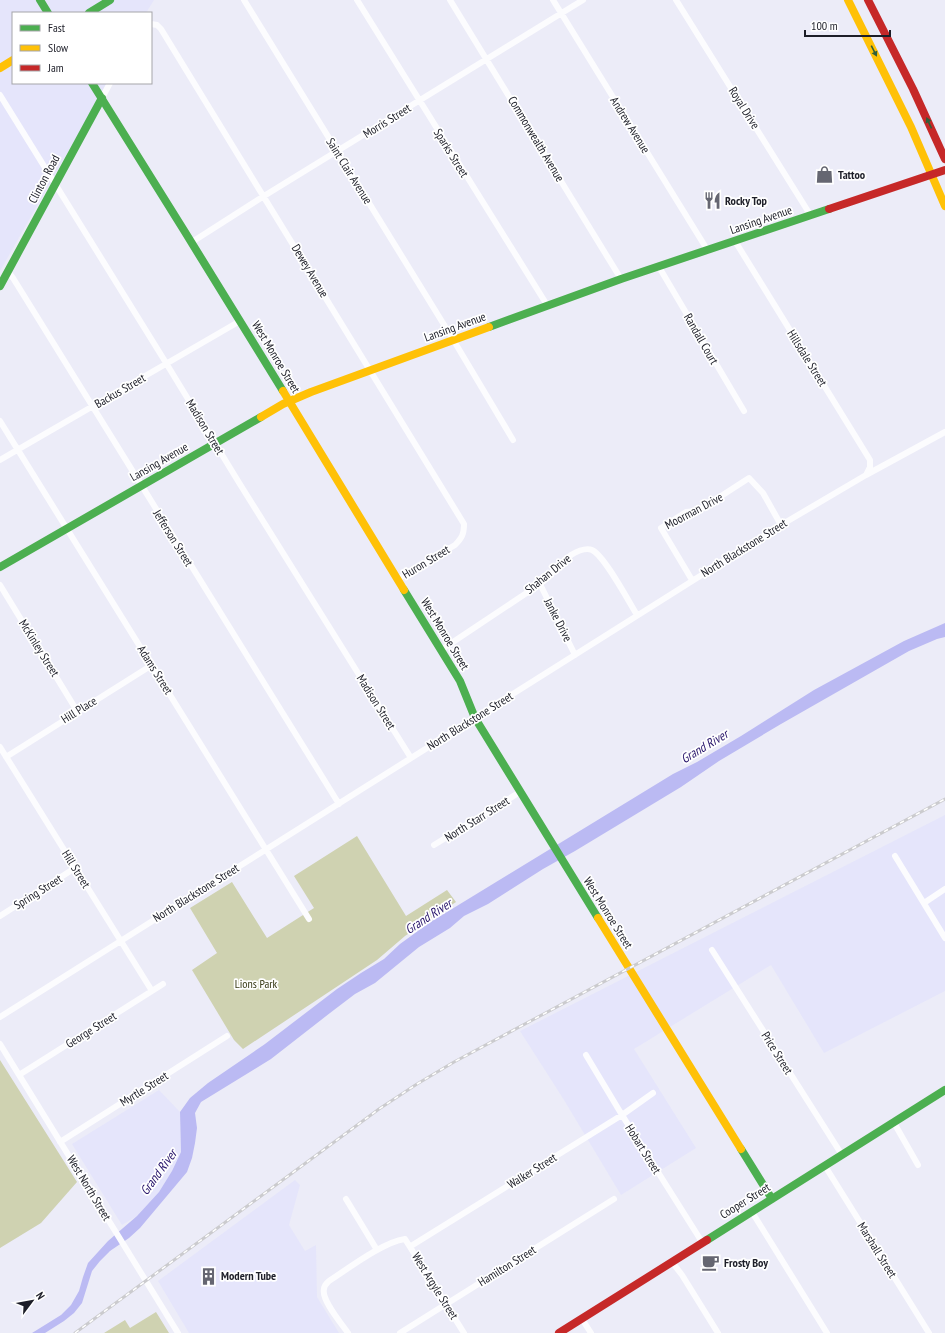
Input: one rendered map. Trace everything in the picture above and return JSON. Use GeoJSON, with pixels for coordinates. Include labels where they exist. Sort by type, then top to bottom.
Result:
{"type":"FeatureCollection","features":[{"type":"Feature","properties":{"kind":"main road"},"geometry":{"type":"LineString","coordinates":[[40,0],[47,12]]}},
{"type":"Feature","properties":{"kind":"main road"},"geometry":{"type":"LineString","coordinates":[[91,12],[110,0]]}},
{"type":"Feature","properties":{"kind":"main road"},"geometry":{"type":"LineString","coordinates":[[868,0],[899,60],[945,158]]}},
{"type":"Feature","properties":{"kind":"main road"},"geometry":{"type":"LineString","coordinates":[[849,1],[908,120],[945,206]]}},
{"type":"Feature","properties":{"kind":"main road"},"geometry":{"type":"LineString","coordinates":[[0,68],[12,61]]}},
{"type":"Feature","properties":{"kind":"main road","name":"West Monroe Street"},"geometry":{"type":"LineString","coordinates":[[93,84],[192,242],[460,681],[475,718],[520,792],[772,1199]]}},
{"type":"Feature","properties":{"kind":"main road","name":"Clinton Road"},"geometry":{"type":"LineString","coordinates":[[0,286],[56,184],[87,123],[102,98]]}},
{"type":"Feature","properties":{"kind":"main road","name":"Lansing Avenue"},"geometry":{"type":"LineString","coordinates":[[0,566],[283,404],[311,392],[621,279],[708,251],[945,170]]}},
{"type":"Feature","properties":{"kind":"main road","name":"Cooper Street"},"geometry":{"type":"LineString","coordinates":[[559,1333],[945,1090]]}},
{"type":"Feature","properties":{"kind":"street","name":"Saint Clair Avenue"},"geometry":{"type":"LineString","coordinates":[[244,0],[454,341],[513,440]]}},
{"type":"Feature","properties":{"kind":"street","name":"Sparks Street"},"geometry":{"type":"LineString","coordinates":[[357,0],[547,306]]}},
{"type":"Feature","properties":{"kind":"street","name":"Commonwealth Avenue"},"geometry":{"type":"LineString","coordinates":[[450,0],[621,279]]}},
{"type":"Feature","properties":{"kind":"street","name":"Andrew Avenue"},"geometry":{"type":"LineString","coordinates":[[553,0],[708,251]]}},
{"type":"Feature","properties":{"kind":"street","name":"Morris Street"},"geometry":{"type":"LineString","coordinates":[[192,242],[264,196],[583,0]]}},
{"type":"Feature","properties":{"kind":"street","name":"Royal Drive"},"geometry":{"type":"LineString","coordinates":[[676,0],[811,216]]}},
{"type":"Feature","properties":{"kind":"street","name":"Dewey Avenue"},"geometry":{"type":"LineString","coordinates":[[152,24],[157,25],[161,29],[464,524]]}},
{"type":"Feature","properties":{"kind":"street","name":"Clinton Road"},"geometry":{"type":"LineString","coordinates":[[102,98],[109,84]]}},
{"type":"Feature","properties":{"kind":"street","name":"Madison Street"},"geometry":{"type":"LineString","coordinates":[[0,95],[411,758]]}},
{"type":"Feature","properties":{"kind":"street","name":"Hillsdale Street"},"geometry":{"type":"LineString","coordinates":[[735,241],[870,460],[870,467],[866,476]]}},
{"type":"Feature","properties":{"kind":"street","name":"Randall Court"},"geometry":{"type":"LineString","coordinates":[[659,267],[744,411]]}},
{"type":"Feature","properties":{"kind":"street","name":"Jefferson Street"},"geometry":{"type":"LineString","coordinates":[[8,272],[339,804]]}},
{"type":"Feature","properties":{"kind":"street","name":"Backus Street"},"geometry":{"type":"LineString","coordinates":[[0,460],[240,321]]}},
{"type":"Feature","properties":{"kind":"street","name":"Adams Street"},"geometry":{"type":"LineString","coordinates":[[0,420],[309,919]]}},
{"type":"Feature","properties":{"kind":"street","name":"North Blackstone Street"},"geometry":{"type":"LineString","coordinates":[[0,1017],[692,580],[781,525],[945,432]]}},
{"type":"Feature","properties":{"kind":"street","name":"Moorman Drive"},"geometry":{"type":"LineString","coordinates":[[692,580],[661,528],[686,512],[698,511],[749,478],[763,494],[781,525]]}},
{"type":"Feature","properties":{"kind":"street","name":"Huron Street"},"geometry":{"type":"LineString","coordinates":[[398,579],[455,544],[461,539],[464,533],[464,524]]}},
{"type":"Feature","properties":{"kind":"street","name":"Shahan Drive"},"geometry":{"type":"LineString","coordinates":[[441,650],[540,584],[571,555],[582,550],[593,550],[604,562],[637,615]]}},
{"type":"Feature","properties":{"kind":"street","name":"Janke Drive"},"geometry":{"type":"LineString","coordinates":[[540,584],[575,655]]}},
{"type":"Feature","properties":{"kind":"street","name":"McKinley Street"},"geometry":{"type":"LineString","coordinates":[[0,585],[77,711]]}},
{"type":"Feature","properties":{"kind":"street","name":"Hill Place"},"geometry":{"type":"LineString","coordinates":[[6,757],[152,665]]}},
{"type":"Feature","properties":{"kind":"street","name":"Hill Street"},"geometry":{"type":"LineString","coordinates":[[0,747],[152,991]]}},
{"type":"Feature","properties":{"kind":"street","name":"North Starr Street"},"geometry":{"type":"LineString","coordinates":[[434,846],[520,792]]}},
{"type":"Feature","properties":{"kind":"street"},"geometry":{"type":"LineString","coordinates":[[894,856],[945,938]]}},
{"type":"Feature","properties":{"kind":"street","name":"Spring Street"},"geometry":{"type":"LineString","coordinates":[[0,916],[75,868]]}},
{"type":"Feature","properties":{"kind":"street"},"geometry":{"type":"LineString","coordinates":[[924,903],[945,890]]}},
{"type":"Feature","properties":{"kind":"street","name":"Price Street"},"geometry":{"type":"LineString","coordinates":[[712,950],[842,1155]]}},
{"type":"Feature","properties":{"kind":"street","name":"George Street"},"geometry":{"type":"LineString","coordinates":[[19,1075],[163,984]]}},
{"type":"Feature","properties":{"kind":"street","name":"Myrtle Street"},"geometry":{"type":"LineString","coordinates":[[60,1142],[227,1036]]}},
{"type":"Feature","properties":{"kind":"street","name":"West North Street"},"geometry":{"type":"LineString","coordinates":[[0,1044],[178,1333]]}},
{"type":"Feature","properties":{"kind":"street","name":"Hobart Street"},"geometry":{"type":"LineString","coordinates":[[586,1055],[702,1242]]}},
{"type":"Feature","properties":{"kind":"street","name":"Walker Street"},"geometry":{"type":"LineString","coordinates":[[411,1246],[622,1115],[653,1093]]}},
{"type":"Feature","properties":{"kind":"street"},"geometry":{"type":"LineString","coordinates":[[893,1122],[918,1165]]}},
{"type":"Feature","properties":{"kind":"street","name":"Marshall Street"},"geometry":{"type":"LineString","coordinates":[[825,1166],[929,1333]]}},
{"type":"Feature","properties":{"kind":"street"},"geometry":{"type":"LineString","coordinates":[[346,1199],[377,1250],[329,1281],[323,1290],[327,1303],[348,1333]]}},
{"type":"Feature","properties":{"kind":"street","name":"Hamilton Street"},"geometry":{"type":"LineString","coordinates":[[400,1333],[614,1199]]}},
{"type":"Feature","properties":{"kind":"street"},"geometry":{"type":"LineString","coordinates":[[752,1212],[827,1333]]}},
{"type":"Feature","properties":{"kind":"street","name":"West Argyle Street"},"geometry":{"type":"LineString","coordinates":[[377,1250],[395,1240],[405,1239],[411,1246],[464,1333]]}},
{"type":"Feature","properties":{"kind":"street"},"geometry":{"type":"LineString","coordinates":[[672,1262],[682,1275],[718,1333]]}},
{"type":"Feature","properties":{"kind":"street"},"geometry":{"type":"LineString","coordinates":[[582,1319],[590,1333]]}},
{"type":"Feature","properties":{"kind":"shaded area"},"geometry":{"type":"Polygon","coordinates":[[[0,0],[154,0],[147,12],[12,12],[12,84],[106,84],[0,271],[0,0]]]}},
{"type":"Feature","properties":{"kind":"shaded area"},"geometry":{"type":"Polygon","coordinates":[[[945,815],[945,991],[824,1053],[771,965],[634,1049],[696,1148],[621,1195],[564,1100],[520,1031],[945,815]]]}},
{"type":"Feature","properties":{"kind":"shaded area"},"geometry":{"type":"Polygon","coordinates":[[[159,1090],[180,1112],[181,1152],[172,1171],[159,1192],[137,1216],[122,1225],[72,1144],[159,1090]]]}},
{"type":"Feature","properties":{"kind":"shaded area"},"geometry":{"type":"Polygon","coordinates":[[[295,1180],[300,1185],[289,1225],[305,1251],[316,1245],[317,1297],[339,1333],[189,1333],[158,1281],[295,1180]]]}},
{"type":"Feature","properties":{"kind":"green space","name":"Lions Park"},"geometry":{"type":"Polygon","coordinates":[[[357,836],[406,916],[447,890],[456,902],[405,936],[377,960],[243,1049],[234,1040],[192,970],[217,953],[190,908],[232,882],[267,938],[314,908],[294,876],[357,836]]]}},
{"type":"Feature","properties":{"kind":"green space"},"geometry":{"type":"Polygon","coordinates":[[[0,1060],[77,1182],[41,1223],[0,1248],[0,1060]]]}},
{"type":"Feature","properties":{"kind":"green space"},"geometry":{"type":"Polygon","coordinates":[[[156,1312],[169,1333],[104,1333],[125,1320],[130,1328],[156,1312]]]}},
{"type":"Feature","properties":{"kind":"water","name":"Grand River"},"geometry":{"type":"Polygon","coordinates":[[[945,623],[945,637],[909,651],[781,724],[719,761],[681,787],[543,869],[488,904],[464,916],[450,928],[419,947],[375,983],[355,994],[271,1059],[201,1102],[195,1113],[197,1128],[195,1143],[187,1172],[140,1228],[129,1238],[110,1251],[100,1261],[92,1271],[82,1303],[74,1313],[45,1333],[32,1333],[61,1315],[71,1305],[79,1291],[88,1263],[108,1241],[137,1216],[159,1192],[172,1171],[181,1152],[180,1112],[190,1098],[208,1083],[265,1044],[337,989],[384,959],[400,944],[429,923],[673,774],[697,762],[741,736],[814,690],[904,641],[945,623]]]}},
{"type":"Feature","properties":{"kind":"railway"},"geometry":{"type":"LineString","coordinates":[[75,1333],[379,1109],[417,1084],[454,1062],[945,799]]}},
{"type":"Feature","properties":{"kind":"traffic: fast"},"geometry":{"type":"LineString","coordinates":[[40,0],[47,12]]}},
{"type":"Feature","properties":{"kind":"traffic: fast"},"geometry":{"type":"LineString","coordinates":[[91,12],[110,0]]}},
{"type":"Feature","properties":{"kind":"traffic: fast"},"geometry":{"type":"LineString","coordinates":[[93,84],[283,391]]}},
{"type":"Feature","properties":{"kind":"traffic: fast"},"geometry":{"type":"LineString","coordinates":[[0,286],[102,98]]}},
{"type":"Feature","properties":{"kind":"traffic: fast"},"geometry":{"type":"LineString","coordinates":[[489,327],[621,279],[829,209]]}},
{"type":"Feature","properties":{"kind":"traffic: fast"},"geometry":{"type":"LineString","coordinates":[[0,567],[261,417]]}},
{"type":"Feature","properties":{"kind":"traffic: fast"},"geometry":{"type":"LineString","coordinates":[[404,590],[460,681],[475,718],[598,918]]}},
{"type":"Feature","properties":{"kind":"traffic: fast"},"geometry":{"type":"LineString","coordinates":[[707,1240],[945,1090]]}},
{"type":"Feature","properties":{"kind":"traffic: fast"},"geometry":{"type":"LineString","coordinates":[[741,1149],[772,1199]]}},
{"type":"Feature","properties":{"kind":"traffic: slow"},"geometry":{"type":"LineString","coordinates":[[848,0],[911,127],[945,206]]}},
{"type":"Feature","properties":{"kind":"traffic: slow"},"geometry":{"type":"LineString","coordinates":[[0,68],[12,61]]}},
{"type":"Feature","properties":{"kind":"traffic: slow"},"geometry":{"type":"LineString","coordinates":[[261,417],[283,404],[311,392],[489,327]]}},
{"type":"Feature","properties":{"kind":"traffic: slow"},"geometry":{"type":"LineString","coordinates":[[283,391],[404,590]]}},
{"type":"Feature","properties":{"kind":"traffic: slow"},"geometry":{"type":"LineString","coordinates":[[598,918],[741,1149]]}},
{"type":"Feature","properties":{"kind":"traffic: jam"},"geometry":{"type":"LineString","coordinates":[[868,0],[913,89],[945,159]]}},
{"type":"Feature","properties":{"kind":"traffic: jam"},"geometry":{"type":"LineString","coordinates":[[829,209],[945,170]]}},
{"type":"Feature","properties":{"kind":"traffic: jam"},"geometry":{"type":"LineString","coordinates":[[559,1333],[707,1240]]}},
{"type":"Feature","properties":{"kind":"place","name":"Tattoo"},"geometry":{"type":"Point","coordinates":[825,175]}},
{"type":"Feature","properties":{"kind":"place","name":"Rocky Top"},"geometry":{"type":"Point","coordinates":[712,201]}},
{"type":"Feature","properties":{"kind":"place","name":"Frosty Boy"},"geometry":{"type":"Point","coordinates":[711,1263]}},
{"type":"Feature","properties":{"kind":"place","name":"Modern Tube"},"geometry":{"type":"Point","coordinates":[208,1276]}}]}
